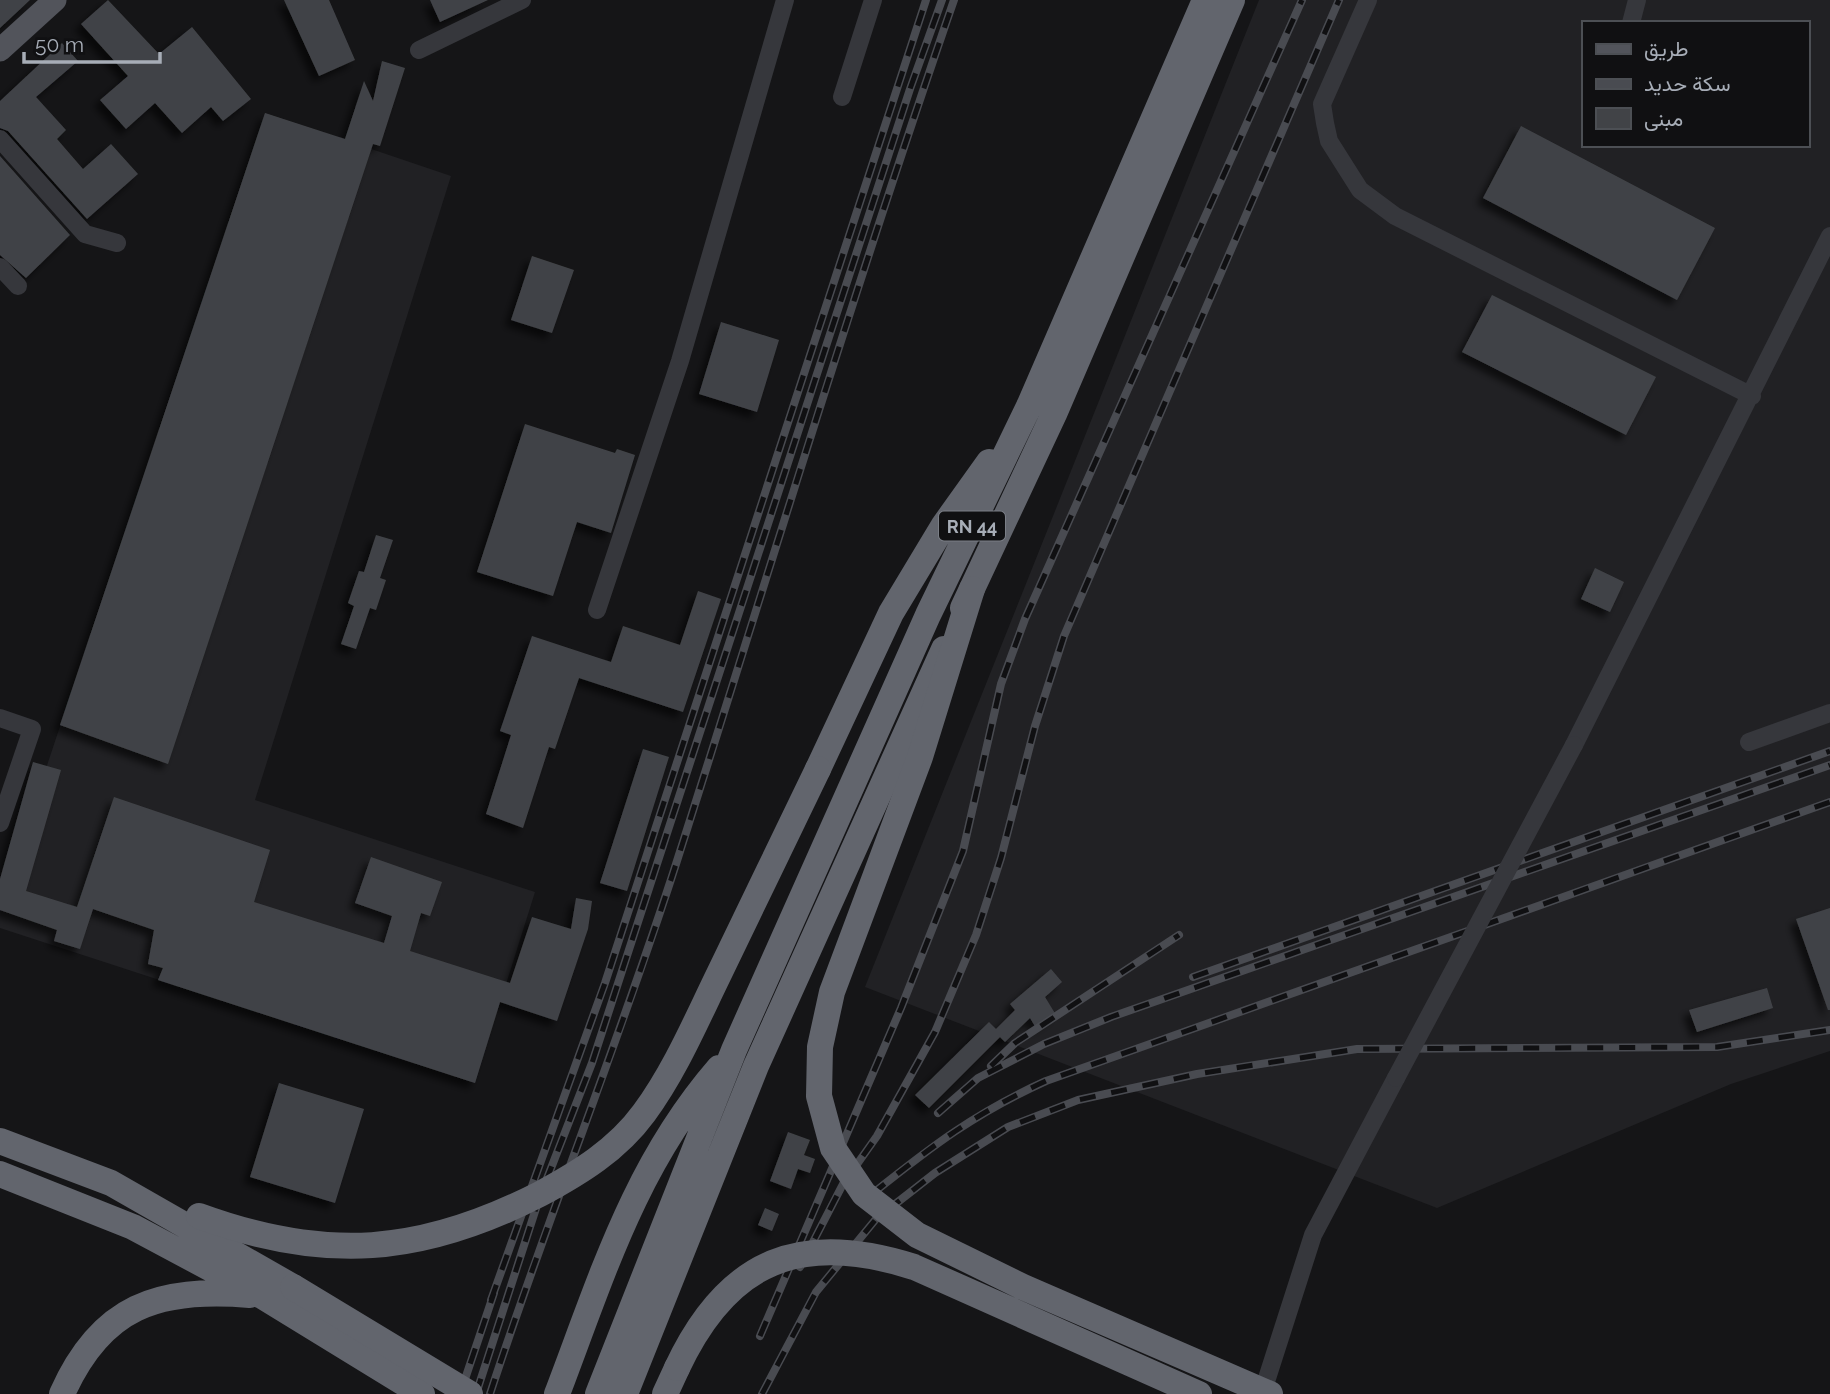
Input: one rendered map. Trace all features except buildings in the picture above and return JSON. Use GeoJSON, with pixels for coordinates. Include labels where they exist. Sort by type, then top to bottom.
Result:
{"type":"FeatureCollection","features":[{"type":"Feature","properties":{"kind":"highway","name":"RN 44"},"geometry":{"type":"LineString","coordinates":[[734,1050],[929,615],[1031,404],[1205,0]]}},
{"type":"Feature","properties":{"kind":"highway"},"geometry":{"type":"LineString","coordinates":[[625,1394],[757,1066],[972,589],[1055,414],[1232,0]]}},
{"type":"Feature","properties":{"kind":"highway"},"geometry":{"type":"LineString","coordinates":[[196,1223],[305,1245],[361,1247],[408,1242],[496,1216],[581,1172],[617,1143],[643,1115],[674,1066],[891,613],[944,525],[1031,404]]}},
{"type":"Feature","properties":{"kind":"highway"},"geometry":{"type":"LineString","coordinates":[[972,589],[920,757],[832,992],[820,1047],[820,1096],[833,1148],[864,1194],[917,1235],[1023,1287],[1270,1394]]}},
{"type":"Feature","properties":{"kind":"highway"},"geometry":{"type":"LineString","coordinates":[[557,1394],[631,1200],[644,1174],[676,1122],[734,1050]]}},
{"type":"Feature","properties":{"kind":"highway"},"geometry":{"type":"LineString","coordinates":[[598,1394],[734,1050]]}},
{"type":"Feature","properties":{"kind":"highway"},"geometry":{"type":"LineString","coordinates":[[0,1141],[111,1183],[196,1223],[470,1394]]}},
{"type":"Feature","properties":{"kind":"highway"},"geometry":{"type":"LineString","coordinates":[[0,1174],[133,1227],[262,1296],[422,1394]]}},
{"type":"Feature","properties":{"kind":"highway"},"geometry":{"type":"LineString","coordinates":[[665,1394],[695,1330],[733,1287],[784,1258],[816,1252],[843,1252],[886,1258],[914,1267],[1199,1394]]}},
{"type":"Feature","properties":{"kind":"highway"},"geometry":{"type":"LineString","coordinates":[[62,1394],[74,1367],[91,1341],[112,1322],[146,1303],[178,1294],[217,1292],[262,1296]]}},
{"type":"Feature","properties":{"kind":"main road"},"geometry":{"type":"LineString","coordinates":[[0,50],[55,0]]}},
{"type":"Feature","properties":{"kind":"street"},"geometry":{"type":"LineString","coordinates":[[419,50],[522,0]]}},
{"type":"Feature","properties":{"kind":"street"},"geometry":{"type":"LineString","coordinates":[[597,610],[680,362],[785,0]]}},
{"type":"Feature","properties":{"kind":"street"},"geometry":{"type":"LineString","coordinates":[[842,97],[873,0]]}},
{"type":"Feature","properties":{"kind":"street"},"geometry":{"type":"LineString","coordinates":[[1368,0],[1322,104],[1329,141],[1360,190],[1395,216],[1752,396]]}},
{"type":"Feature","properties":{"kind":"street"},"geometry":{"type":"LineString","coordinates":[[1632,21],[1637,0]]}},
{"type":"Feature","properties":{"kind":"street"},"geometry":{"type":"LineString","coordinates":[[0,139],[85,234],[117,243]]}},
{"type":"Feature","properties":{"kind":"street"},"geometry":{"type":"LineString","coordinates":[[1262,1394],[1314,1235],[1574,745],[1752,396],[1830,236]]}},
{"type":"Feature","properties":{"kind":"street"},"geometry":{"type":"LineString","coordinates":[[0,267],[18,286]]}},
{"type":"Feature","properties":{"kind":"street"},"geometry":{"type":"LineString","coordinates":[[1749,742],[1830,713]]}},
{"type":"Feature","properties":{"kind":"street"},"geometry":{"type":"LineString","coordinates":[[0,718],[32,729],[0,823]]}},
{"type":"Feature","properties":{"kind":"shaded area"},"geometry":{"type":"Polygon","coordinates":[[[1259,0],[1830,0],[1830,1051],[1731,1084],[1437,1208],[865,987],[1259,0]]]}},
{"type":"Feature","properties":{"kind":"shaded area"},"geometry":{"type":"Polygon","coordinates":[[[265,113],[451,176],[255,800],[535,892],[475,1083],[0,928],[0,906],[265,113]]]}},
{"type":"Feature","properties":{"kind":"railway"},"geometry":{"type":"LineString","coordinates":[[491,1300],[605,983],[926,0]]}},
{"type":"Feature","properties":{"kind":"railway"},"geometry":{"type":"LineString","coordinates":[[476,1394],[539,1199],[592,1063],[910,89],[942,0]]}},
{"type":"Feature","properties":{"kind":"railway"},"geometry":{"type":"LineString","coordinates":[[490,1394],[654,931],[847,323],[954,0]]}},
{"type":"Feature","properties":{"kind":"railway"},"geometry":{"type":"LineString","coordinates":[[760,1336],[901,1008],[963,851],[1001,684],[1025,619],[1302,0]]}},
{"type":"Feature","properties":{"kind":"railway"},"geometry":{"type":"LineString","coordinates":[[800,1267],[843,1184],[877,1136],[935,1032],[976,935],[1001,858],[1035,726],[1064,636],[1339,0]]}},
{"type":"Feature","properties":{"kind":"railway"},"geometry":{"type":"LineString","coordinates":[[1193,977],[1830,751]]}},
{"type":"Feature","properties":{"kind":"railway"},"geometry":{"type":"LineString","coordinates":[[938,1113],[978,1078],[1044,1044],[1111,1017],[1830,765]]}},
{"type":"Feature","properties":{"kind":"railway"},"geometry":{"type":"LineString","coordinates":[[872,1194],[955,1132],[997,1105],[1046,1081],[1830,802]]}},
{"type":"Feature","properties":{"kind":"railway"},"geometry":{"type":"LineString","coordinates":[[991,1066],[1015,1043],[1179,935]]}},
{"type":"Feature","properties":{"kind":"railway"},"geometry":{"type":"LineString","coordinates":[[762,1394],[816,1292],[876,1219],[935,1173],[1008,1127],[1078,1100],[1197,1074],[1357,1049],[1717,1047],[1830,1030]]}},
{"type":"Feature","properties":{"kind":"railway"},"geometry":{"type":"LineString","coordinates":[[460,1394],[494,1293]]}}]}
